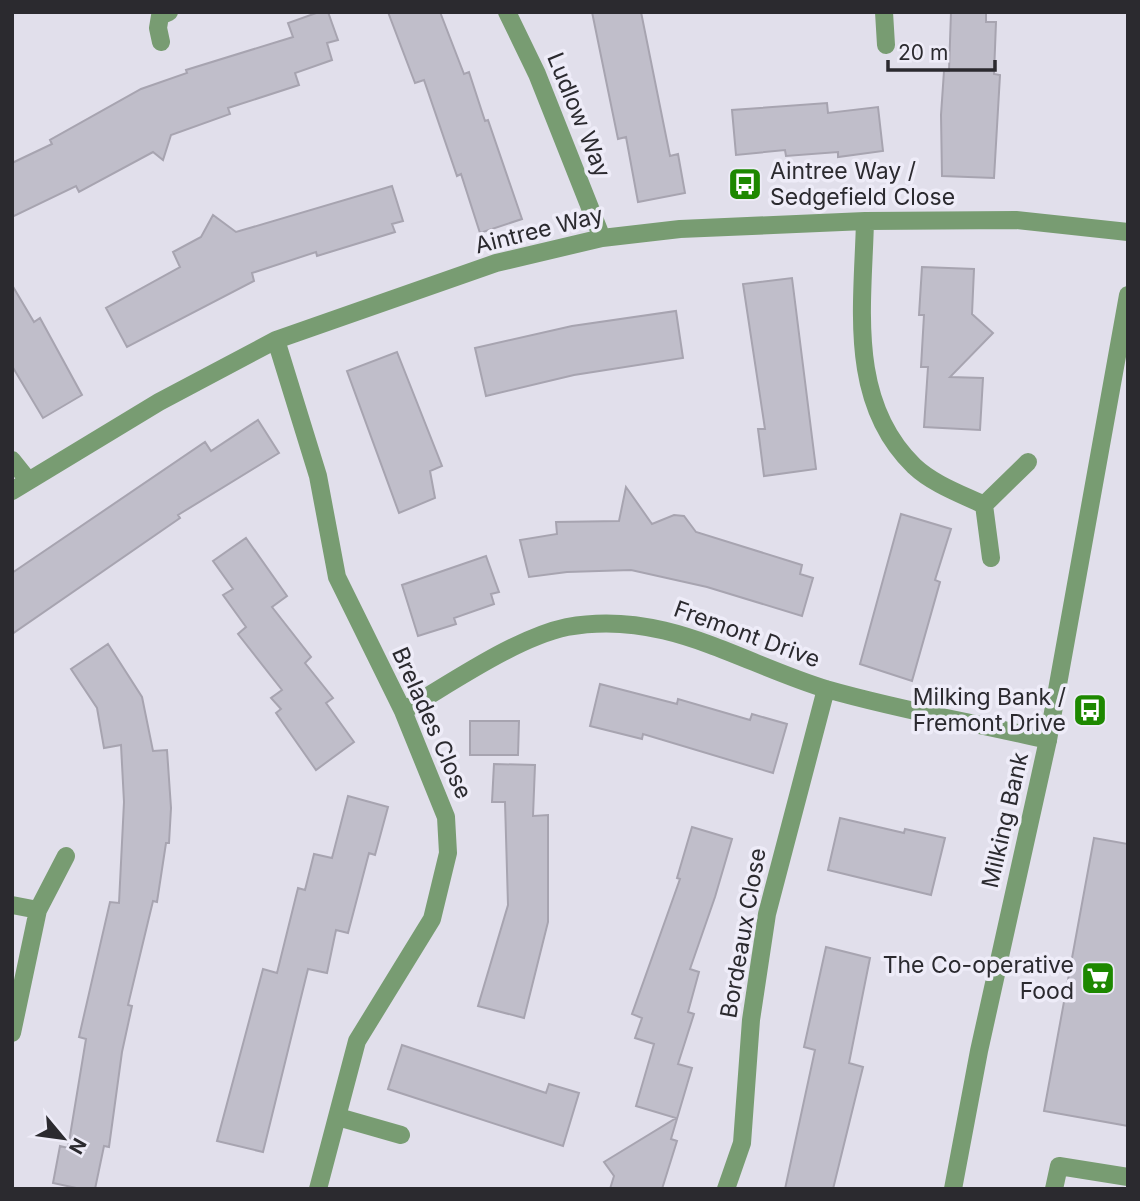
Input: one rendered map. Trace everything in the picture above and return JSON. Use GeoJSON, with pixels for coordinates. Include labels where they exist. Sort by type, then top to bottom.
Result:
{"type":"FeatureCollection","features":[{"type":"Feature","properties":{"kind":"street"},"geometry":{"type":"LineString","coordinates":[[161,42],[158,28],[160,16],[169,12]]}},
{"type":"Feature","properties":{"kind":"street","name":"Ludlow Way"},"geometry":{"type":"LineString","coordinates":[[507,12],[537,74],[602,238]]}},
{"type":"Feature","properties":{"kind":"street"},"geometry":{"type":"LineString","coordinates":[[884,12],[886,45]]}},
{"type":"Feature","properties":{"kind":"street","name":"Aintree Way"},"geometry":{"type":"LineString","coordinates":[[12,491],[159,402],[276,340],[496,263],[602,238],[680,229],[865,221],[1016,220],[1128,232]]}},
{"type":"Feature","properties":{"kind":"street"},"geometry":{"type":"LineString","coordinates":[[865,221],[864,365],[872,401],[897,447],[916,467],[984,505]]}},
{"type":"Feature","properties":{"kind":"street","name":"Milking Bank"},"geometry":{"type":"LineString","coordinates":[[953,1189],[979,1051],[1048,740],[1128,295]]}},
{"type":"Feature","properties":{"kind":"street","name":"Brelades Close"},"geometry":{"type":"LineString","coordinates":[[276,340],[318,476],[337,578],[403,711],[446,817],[448,853],[432,919],[357,1041],[318,1189]]}},
{"type":"Feature","properties":{"kind":"street"},"geometry":{"type":"LineString","coordinates":[[12,460],[28,480]]}},
{"type":"Feature","properties":{"kind":"street"},"geometry":{"type":"LineString","coordinates":[[984,505],[1028,461]]}},
{"type":"Feature","properties":{"kind":"street"},"geometry":{"type":"LineString","coordinates":[[984,505],[991,558]]}},
{"type":"Feature","properties":{"kind":"street","name":"Fremont Drive"},"geometry":{"type":"LineString","coordinates":[[403,711],[529,640],[566,628],[609,623],[666,628],[826,689],[1048,740]]}},
{"type":"Feature","properties":{"kind":"street","name":"Bordeaux Close"},"geometry":{"type":"LineString","coordinates":[[726,1189],[742,1143],[751,1020],[767,914],[826,689]]}},
{"type":"Feature","properties":{"kind":"street"},"geometry":{"type":"LineString","coordinates":[[12,1033],[38,910],[66,856]]}},
{"type":"Feature","properties":{"kind":"street"},"geometry":{"type":"LineString","coordinates":[[12,905],[38,910]]}},
{"type":"Feature","properties":{"kind":"street"},"geometry":{"type":"LineString","coordinates":[[338,1117],[401,1135]]}},
{"type":"Feature","properties":{"kind":"street"},"geometry":{"type":"LineString","coordinates":[[1054,1189],[1059,1166],[1128,1177]]}},
{"type":"Feature","properties":{"kind":"building"},"geometry":{"type":"Polygon","coordinates":[[[319,12],[328,12],[338,40],[327,43],[332,60],[295,73],[299,85],[228,108],[230,114],[171,135],[163,160],[153,152],[79,192],[76,186],[12,217],[12,163],[52,144],[50,140],[141,89],[187,73],[186,70],[293,37],[288,23],[319,12]]]}},
{"type":"Feature","properties":{"kind":"building"},"geometry":{"type":"Polygon","coordinates":[[[388,12],[440,12],[464,74],[469,72],[522,219],[480,233],[461,174],[457,176],[424,80],[415,83],[388,12]]]}},
{"type":"Feature","properties":{"kind":"building"},"geometry":{"type":"Polygon","coordinates":[[[592,12],[641,12],[670,156],[678,154],[685,193],[638,202],[626,137],[618,139],[592,12]]]}},
{"type":"Feature","properties":{"kind":"building"},"geometry":{"type":"Polygon","coordinates":[[[951,12],[986,12],[986,22],[996,22],[994,74],[1000,75],[994,178],[942,176],[941,115],[944,71],[949,71],[951,12]]]}},
{"type":"Feature","properties":{"kind":"building"},"geometry":{"type":"Polygon","coordinates":[[[827,103],[828,113],[878,107],[883,151],[838,157],[838,152],[786,156],[785,150],[736,155],[732,110],[827,103]]]}},
{"type":"Feature","properties":{"kind":"building"},"geometry":{"type":"Polygon","coordinates":[[[392,186],[403,221],[392,224],[395,232],[317,256],[316,252],[252,273],[254,281],[127,347],[106,308],[180,267],[173,252],[201,237],[213,215],[236,232],[392,186]]]}},
{"type":"Feature","properties":{"kind":"building"},"geometry":{"type":"Polygon","coordinates":[[[922,267],[974,269],[972,314],[993,333],[950,377],[983,378],[980,430],[924,427],[928,367],[921,367],[924,315],[919,315],[922,267]]]}},
{"type":"Feature","properties":{"kind":"building"},"geometry":{"type":"Polygon","coordinates":[[[792,278],[816,469],[764,476],[758,429],[765,429],[743,284],[792,278]]]}},
{"type":"Feature","properties":{"kind":"building"},"geometry":{"type":"Polygon","coordinates":[[[12,285],[34,322],[40,318],[82,395],[43,418],[12,366],[12,285]]]}},
{"type":"Feature","properties":{"kind":"building"},"geometry":{"type":"Polygon","coordinates":[[[676,311],[683,358],[574,375],[486,396],[475,348],[572,326],[676,311]]]}},
{"type":"Feature","properties":{"kind":"building"},"geometry":{"type":"Polygon","coordinates":[[[397,352],[442,466],[430,471],[435,498],[399,513],[347,371],[397,352]]]}},
{"type":"Feature","properties":{"kind":"building"},"geometry":{"type":"Polygon","coordinates":[[[258,420],[279,453],[178,515],[180,518],[12,634],[12,573],[205,442],[211,451],[258,420]]]}},
{"type":"Feature","properties":{"kind":"building"},"geometry":{"type":"Polygon","coordinates":[[[626,487],[652,524],[674,515],[684,516],[696,532],[802,565],[800,574],[813,578],[802,616],[707,587],[631,570],[567,572],[529,577],[520,540],[557,534],[556,522],[619,521],[626,487]]]}},
{"type":"Feature","properties":{"kind":"building"},"geometry":{"type":"Polygon","coordinates":[[[901,514],[951,529],[935,580],[940,582],[912,681],[860,664],[901,514]]]}},
{"type":"Feature","properties":{"kind":"building"},"geometry":{"type":"Polygon","coordinates":[[[246,538],[287,596],[272,607],[311,657],[305,663],[333,698],[326,703],[354,742],[316,770],[276,713],[281,709],[271,698],[282,690],[238,634],[246,627],[223,595],[233,589],[213,561],[246,538]]]}},
{"type":"Feature","properties":{"kind":"building"},"geometry":{"type":"Polygon","coordinates":[[[486,556],[499,592],[491,594],[494,604],[454,618],[456,624],[418,636],[402,585],[486,556]]]}},
{"type":"Feature","properties":{"kind":"building"},"geometry":{"type":"Polygon","coordinates":[[[108,644],[142,697],[153,751],[167,750],[171,808],[169,843],[166,843],[157,902],[153,901],[128,1005],[132,1006],[122,1052],[109,1147],[104,1146],[95,1189],[81,1189],[53,1183],[60,1146],[68,1148],[86,1039],[79,1037],[110,902],[119,903],[124,802],[121,745],[104,748],[97,708],[71,669],[108,644]]]}},
{"type":"Feature","properties":{"kind":"building"},"geometry":{"type":"Polygon","coordinates":[[[600,684],[677,704],[678,699],[750,720],[752,714],[787,724],[773,773],[643,734],[642,739],[590,726],[600,684]]]}},
{"type":"Feature","properties":{"kind":"building"},"geometry":{"type":"Polygon","coordinates":[[[470,721],[519,721],[518,755],[470,755],[470,721]]]}},
{"type":"Feature","properties":{"kind":"building"},"geometry":{"type":"Polygon","coordinates":[[[494,764],[535,765],[533,816],[548,815],[548,922],[524,1018],[478,1006],[508,905],[505,802],[492,802],[494,764]]]}},
{"type":"Feature","properties":{"kind":"building"},"geometry":{"type":"Polygon","coordinates":[[[348,796],[388,807],[375,855],[369,853],[348,933],[336,930],[327,973],[308,969],[263,1152],[217,1141],[263,969],[277,973],[298,888],[305,890],[314,854],[332,858],[348,796]]]}},
{"type":"Feature","properties":{"kind":"building"},"geometry":{"type":"Polygon","coordinates":[[[840,818],[904,833],[905,829],[945,838],[931,895],[828,870],[840,818]]]}},
{"type":"Feature","properties":{"kind":"building"},"geometry":{"type":"Polygon","coordinates":[[[692,827],[732,839],[690,969],[699,972],[688,1012],[694,1014],[678,1064],[692,1068],[671,1139],[677,1141],[662,1189],[610,1189],[614,1176],[604,1162],[676,1118],[636,1106],[654,1044],[635,1038],[642,1018],[632,1014],[680,879],[677,878],[692,827]]]}},
{"type":"Feature","properties":{"kind":"building","name":"The Co-operative Food"},"geometry":{"type":"Polygon","coordinates":[[[1094,838],[1128,844],[1128,1126],[1044,1111],[1094,838]]]}},
{"type":"Feature","properties":{"kind":"building"},"geometry":{"type":"Polygon","coordinates":[[[826,947],[870,958],[849,1063],[863,1067],[833,1189],[785,1189],[815,1050],[804,1047],[826,947]]]}},
{"type":"Feature","properties":{"kind":"building"},"geometry":{"type":"Polygon","coordinates":[[[402,1045],[546,1093],[549,1084],[579,1093],[563,1146],[388,1089],[402,1045]]]}},
{"type":"Feature","properties":{"kind":"place","name":"Aintree Way / Sedgefield Close"},"geometry":{"type":"Point","coordinates":[745,184]}},
{"type":"Feature","properties":{"kind":"place","name":"Milking Bank / Fremont Drive"},"geometry":{"type":"Point","coordinates":[1090,710]}},
{"type":"Feature","properties":{"kind":"place","name":"The Co-operative Food"},"geometry":{"type":"Point","coordinates":[1098,978]}}]}
